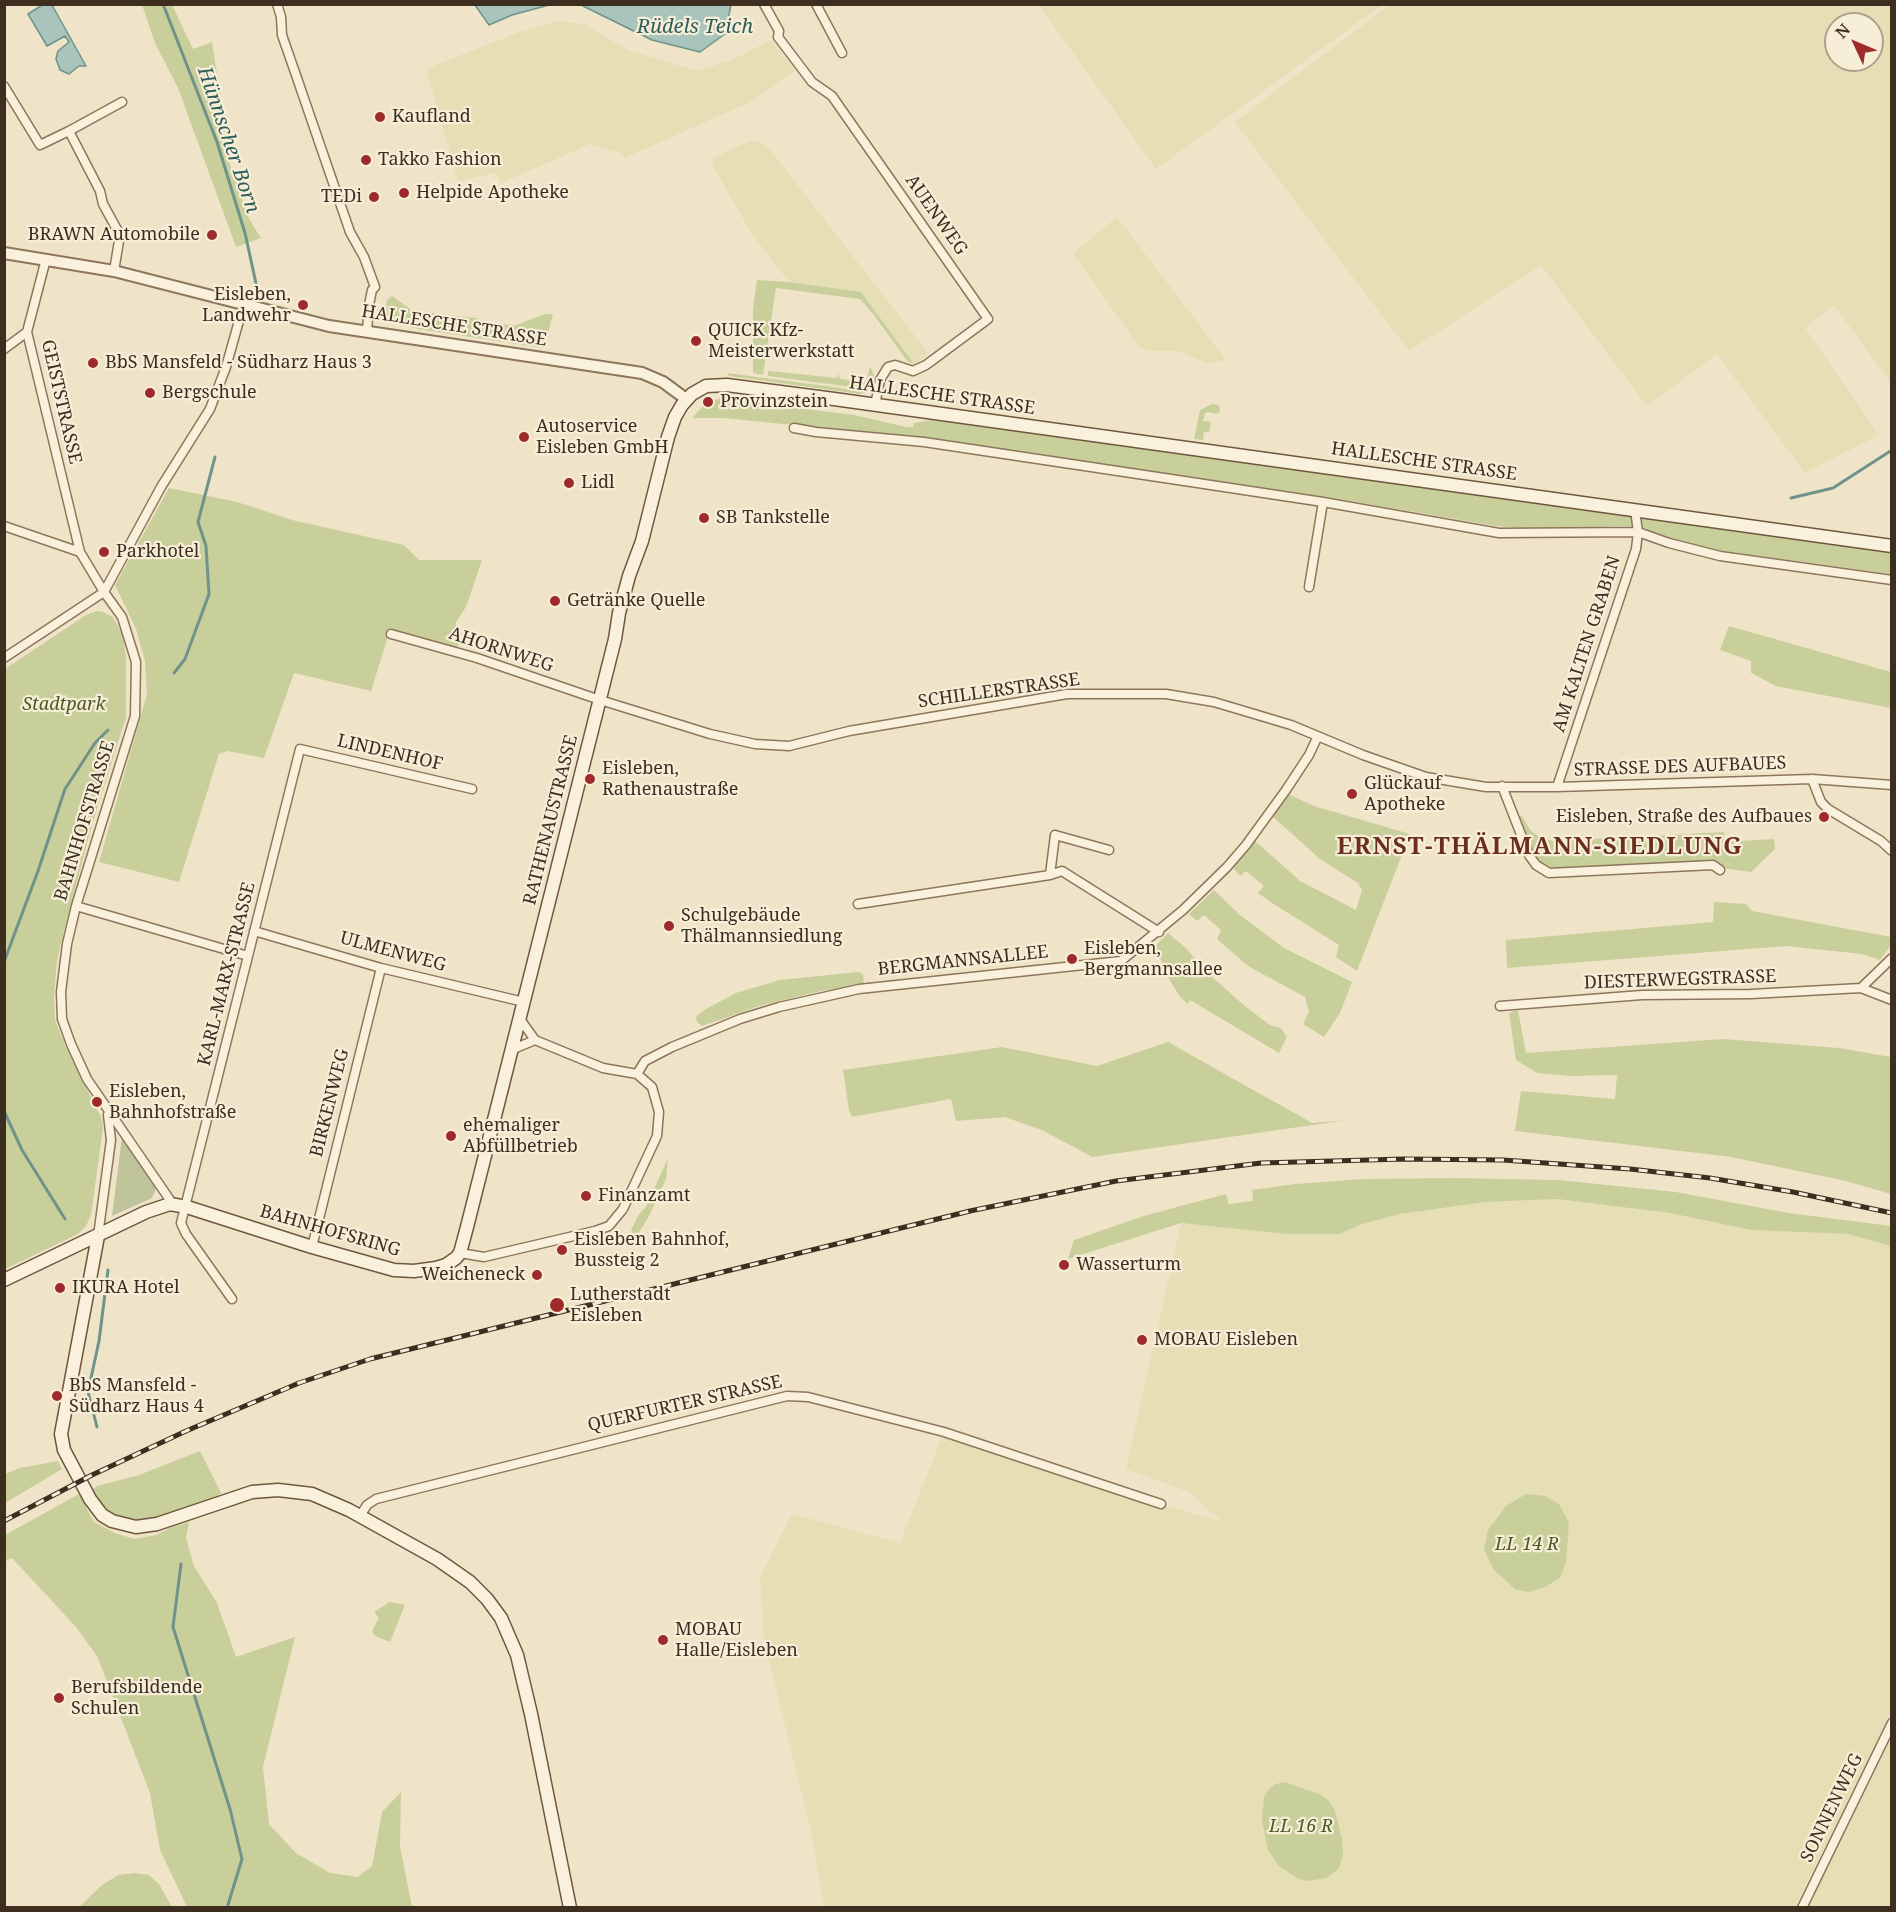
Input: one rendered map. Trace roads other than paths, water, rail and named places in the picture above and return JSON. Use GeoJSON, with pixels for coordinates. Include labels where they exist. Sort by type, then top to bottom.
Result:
{"type":"FeatureCollection","features":[{"type":"Feature","properties":{"kind":"main road","name":"HALLESCHE STRASSE"},"geometry":{"type":"LineString","coordinates":[[686,399],[701,388],[715,384],[1892,546]]}},
{"type":"Feature","properties":{"kind":"main road","name":"RATHENAUSTRASSE"},"geometry":{"type":"LineString","coordinates":[[460,1253],[600,700],[619,613],[642,541],[671,428],[686,399]]}},
{"type":"Feature","properties":{"kind":"main road","name":"BAHNHOFSRING"},"geometry":{"type":"LineString","coordinates":[[4,1280],[159,1206],[170,1204],[187,1207],[375,1266],[404,1271],[446,1265],[460,1253]]}},
{"type":"Feature","properties":{"kind":"main road"},"geometry":{"type":"LineString","coordinates":[[98,1236],[61,1434],[64,1450],[90,1499],[102,1515],[112,1521],[127,1526],[146,1526],[239,1495],[258,1491],[278,1490],[321,1497],[360,1516],[459,1573],[481,1592],[504,1624],[515,1648],[570,1908]]}},
{"type":"Feature","properties":{"kind":"street"},"geometry":{"type":"LineString","coordinates":[[277,4],[281,16],[282,34],[350,232],[364,256],[375,287],[372,290],[369,305],[367,332]]}},
{"type":"Feature","properties":{"kind":"street","name":"AUENWEG"},"geometry":{"type":"LineString","coordinates":[[764,4],[779,31],[778,37],[812,82],[832,96],[988,319],[926,365],[913,371],[898,365],[888,367],[880,380],[875,405]]}},
{"type":"Feature","properties":{"kind":"street"},"geometry":{"type":"LineString","coordinates":[[816,4],[842,53]]}},
{"type":"Feature","properties":{"kind":"street"},"geometry":{"type":"LineString","coordinates":[[4,87],[40,145],[122,102]]}},
{"type":"Feature","properties":{"kind":"street"},"geometry":{"type":"LineString","coordinates":[[69,131],[120,235],[114,271]]}},
{"type":"Feature","properties":{"kind":"street","name":"HALLESCHE STRASSE"},"geometry":{"type":"LineString","coordinates":[[4,253],[46,258],[114,271],[329,326],[642,373],[663,382],[686,399]]}},
{"type":"Feature","properties":{"kind":"street","name":"GEISTSTRASSE"},"geometry":{"type":"LineString","coordinates":[[46,258],[27,332],[80,552]]}},
{"type":"Feature","properties":{"kind":"street"},"geometry":{"type":"LineString","coordinates":[[4,658],[104,592],[161,487],[210,409],[226,367],[244,303]]}},
{"type":"Feature","properties":{"kind":"street"},"geometry":{"type":"LineString","coordinates":[[4,349],[27,332]]}},
{"type":"Feature","properties":{"kind":"street"},"geometry":{"type":"LineString","coordinates":[[794,428],[924,442],[1323,502],[1499,533],[1638,531],[1670,543],[1720,556],[1892,580]]}},
{"type":"Feature","properties":{"kind":"street"},"geometry":{"type":"LineString","coordinates":[[1309,588],[1323,502]]}},
{"type":"Feature","properties":{"kind":"street","name":"AM KALTEN GRABEN"},"geometry":{"type":"LineString","coordinates":[[1557,787],[1636,549],[1638,531],[1635,510]]}},
{"type":"Feature","properties":{"kind":"street"},"geometry":{"type":"LineString","coordinates":[[4,525],[80,552]]}},
{"type":"Feature","properties":{"kind":"street","name":"BAHNHOFSTRASSE"},"geometry":{"type":"LineString","coordinates":[[80,552],[104,592],[122,616],[136,662],[135,716],[76,906],[67,944],[61,992],[62,1019],[87,1079],[170,1200],[170,1204]]}},
{"type":"Feature","properties":{"kind":"street","name":"AHORNWEG"},"geometry":{"type":"LineString","coordinates":[[391,634],[477,658],[600,700]]}},
{"type":"Feature","properties":{"kind":"street","name":"SCHILLERSTRASSE"},"geometry":{"type":"LineString","coordinates":[[600,700],[710,734],[755,744],[789,746],[849,731],[1067,694],[1166,694],[1214,702],[1291,725],[1317,738],[1426,777],[1470,784]]}},
{"type":"Feature","properties":{"kind":"street","name":"BERGMANNSALLEE"},"geometry":{"type":"LineString","coordinates":[[637,1074],[645,1061],[672,1047],[740,1019],[779,1007],[859,989],[1121,961],[1159,932],[1207,888],[1245,845],[1298,771],[1317,738]]}},
{"type":"Feature","properties":{"kind":"street","name":"LINDENHOF"},"geometry":{"type":"LineString","coordinates":[[300,749],[472,789]]}},
{"type":"Feature","properties":{"kind":"street","name":"KARL-MARX-STRASSE"},"geometry":{"type":"LineString","coordinates":[[187,1207],[300,749]]}},
{"type":"Feature","properties":{"kind":"street"},"geometry":{"type":"LineString","coordinates":[[1812,779],[1821,802],[1828,809],[1881,841],[1892,851]]}},
{"type":"Feature","properties":{"kind":"street","name":"STRASSE DES AUFBAUES"},"geometry":{"type":"LineString","coordinates":[[1470,784],[1557,787],[1812,779],[1892,785]]}},
{"type":"Feature","properties":{"kind":"street"},"geometry":{"type":"LineString","coordinates":[[1502,786],[1529,855],[1536,866],[1549,873],[1713,865],[1720,870]]}},
{"type":"Feature","properties":{"kind":"street"},"geometry":{"type":"LineString","coordinates":[[1050,875],[1055,835],[1109,850]]}},
{"type":"Feature","properties":{"kind":"street"},"geometry":{"type":"LineString","coordinates":[[858,904],[1050,875],[1062,871],[1159,932]]}},
{"type":"Feature","properties":{"kind":"street"},"geometry":{"type":"LineString","coordinates":[[76,906],[248,956]]}},
{"type":"Feature","properties":{"kind":"street","name":"ULMENWEG"},"geometry":{"type":"LineString","coordinates":[[254,931],[381,968],[524,1002]]}},
{"type":"Feature","properties":{"kind":"street"},"geometry":{"type":"LineString","coordinates":[[1861,988],[1892,958]]}},
{"type":"Feature","properties":{"kind":"street","name":"BIRKENWEG"},"geometry":{"type":"LineString","coordinates":[[312,1247],[381,968]]}},
{"type":"Feature","properties":{"kind":"street","name":"DIESTERWEGSTRASSE"},"geometry":{"type":"LineString","coordinates":[[1500,1006],[1642,995],[1751,994],[1861,988],[1892,1000]]}},
{"type":"Feature","properties":{"kind":"street"},"geometry":{"type":"LineString","coordinates":[[460,1253],[484,1257],[603,1229],[614,1221],[623,1209],[657,1136],[659,1112],[652,1087],[637,1074],[603,1068],[535,1040],[520,1019]]}},
{"type":"Feature","properties":{"kind":"street"},"geometry":{"type":"LineString","coordinates":[[511,1050],[535,1040]]}},
{"type":"Feature","properties":{"kind":"street","name":"BAHNHOFSTRASSE"},"geometry":{"type":"LineString","coordinates":[[98,1236],[111,1140],[108,1111]]}},
{"type":"Feature","properties":{"kind":"street"},"geometry":{"type":"LineString","coordinates":[[187,1207],[181,1223],[186,1234],[232,1299]]}},
{"type":"Feature","properties":{"kind":"street","name":"QUERFURTER STRASSE"},"geometry":{"type":"LineString","coordinates":[[360,1516],[367,1505],[376,1499],[787,1396],[808,1397],[944,1432],[1161,1504]]}},
{"type":"Feature","properties":{"kind":"street","name":"SONNENWEG"},"geometry":{"type":"LineString","coordinates":[[1802,1908],[1892,1722]]}},
{"type":"Feature","properties":{"kind":"water"},"geometry":{"type":"Polygon","coordinates":[[[44,4],[52,5],[86,66],[79,66],[69,74],[60,70],[56,59],[58,51],[69,42],[65,36],[47,46],[28,14],[44,4]]]}},
{"type":"Feature","properties":{"kind":"water"},"geometry":{"type":"Polygon","coordinates":[[[475,5],[549,5],[512,15],[489,25],[475,5]]]}},
{"type":"Feature","properties":{"kind":"water","name":"Rüdels Teich"},"geometry":{"type":"Polygon","coordinates":[[[581,5],[731,5],[725,34],[700,52],[652,40],[581,5]]]}},
{"type":"Feature","properties":{"kind":"waterway","name":"Hünnscher Born"},"geometry":{"type":"LineString","coordinates":[[163,4],[217,142],[245,233],[257,288]]}},
{"type":"Feature","properties":{"kind":"waterway"},"geometry":{"type":"LineString","coordinates":[[1791,498],[1833,488],[1892,450]]}},
{"type":"Feature","properties":{"kind":"waterway","name":"Hünnscher Born"},"geometry":{"type":"LineString","coordinates":[[174,673],[185,659],[209,594],[206,546],[198,522],[215,457]]}},
{"type":"Feature","properties":{"kind":"waterway","name":"Hünnscher Born"},"geometry":{"type":"LineString","coordinates":[[4,962],[38,871],[65,789],[95,743],[108,730]]}},
{"type":"Feature","properties":{"kind":"waterway","name":"Hünnscher Born"},"geometry":{"type":"LineString","coordinates":[[4,1111],[22,1150],[65,1219]]}},
{"type":"Feature","properties":{"kind":"waterway","name":"Hünnscher Born"},"geometry":{"type":"LineString","coordinates":[[97,1427],[88,1392],[99,1341],[108,1270]]}},
{"type":"Feature","properties":{"kind":"waterway","name":"Hünnscher Born"},"geometry":{"type":"LineString","coordinates":[[181,1564],[173,1627],[230,1809],[242,1859],[227,1908]]}},
{"type":"Feature","properties":{"kind":"railway"},"geometry":{"type":"LineString","coordinates":[[4,1521],[92,1475],[186,1431],[299,1383],[370,1359],[970,1211],[1116,1181],[1261,1163],[1404,1159],[1503,1160],[1630,1169],[1710,1178],[1793,1192],[1892,1213]]}},
{"type":"Feature","properties":{"kind":"place","name":"Kaufland"},"geometry":{"type":"Point","coordinates":[380,117]}},
{"type":"Feature","properties":{"kind":"place","name":"Takko Fashion"},"geometry":{"type":"Point","coordinates":[366,160]}},
{"type":"Feature","properties":{"kind":"place","name":"Helpide Apotheke"},"geometry":{"type":"Point","coordinates":[404,193]}},
{"type":"Feature","properties":{"kind":"place","name":"TEDi"},"geometry":{"type":"Point","coordinates":[374,197]}},
{"type":"Feature","properties":{"kind":"place","name":"BRAWN Automobile"},"geometry":{"type":"Point","coordinates":[212,235]}},
{"type":"Feature","properties":{"kind":"place","name":"Eisleben, Landwehr"},"geometry":{"type":"Point","coordinates":[303,305]}},
{"type":"Feature","properties":{"kind":"place","name":"QUICK Kfz- Meisterwerkstatt"},"geometry":{"type":"Point","coordinates":[696,341]}},
{"type":"Feature","properties":{"kind":"place","name":"BbS Mansfeld - Südharz Haus 3"},"geometry":{"type":"Point","coordinates":[93,363]}},
{"type":"Feature","properties":{"kind":"place","name":"Bergschule"},"geometry":{"type":"Point","coordinates":[150,393]}},
{"type":"Feature","properties":{"kind":"place","name":"Provinzstein"},"geometry":{"type":"Point","coordinates":[708,402]}},
{"type":"Feature","properties":{"kind":"place","name":"Autoservice Eisleben GmbH"},"geometry":{"type":"Point","coordinates":[524,437]}},
{"type":"Feature","properties":{"kind":"place","name":"Lidl"},"geometry":{"type":"Point","coordinates":[569,483]}},
{"type":"Feature","properties":{"kind":"place","name":"SB Tankstelle"},"geometry":{"type":"Point","coordinates":[704,518]}},
{"type":"Feature","properties":{"kind":"place","name":"Parkhotel"},"geometry":{"type":"Point","coordinates":[104,552]}},
{"type":"Feature","properties":{"kind":"place","name":"Getränke Quelle"},"geometry":{"type":"Point","coordinates":[555,601]}},
{"type":"Feature","properties":{"kind":"place","name":"Eisleben, Rathenaustraße"},"geometry":{"type":"Point","coordinates":[590,779]}},
{"type":"Feature","properties":{"kind":"place","name":"Glückauf Apotheke"},"geometry":{"type":"Point","coordinates":[1352,794]}},
{"type":"Feature","properties":{"kind":"place","name":"Eisleben, Straße des Aufbaues"},"geometry":{"type":"Point","coordinates":[1824,817]}},
{"type":"Feature","properties":{"kind":"place","name":"Schulgebäude Thälmannsiedlung"},"geometry":{"type":"Point","coordinates":[669,926]}},
{"type":"Feature","properties":{"kind":"place","name":"Eisleben, Bergmannsallee"},"geometry":{"type":"Point","coordinates":[1072,959]}},
{"type":"Feature","properties":{"kind":"place","name":"Eisleben, Bahnhofstraße"},"geometry":{"type":"Point","coordinates":[97,1102]}},
{"type":"Feature","properties":{"kind":"place","name":"ehemaliger Abfüllbetrieb"},"geometry":{"type":"Point","coordinates":[451,1136]}},
{"type":"Feature","properties":{"kind":"place","name":"Finanzamt"},"geometry":{"type":"Point","coordinates":[586,1196]}},
{"type":"Feature","properties":{"kind":"place","name":"Eisleben Bahnhof, Bussteig 2"},"geometry":{"type":"Point","coordinates":[562,1250]}},
{"type":"Feature","properties":{"kind":"place","name":"Wasserturm"},"geometry":{"type":"Point","coordinates":[1064,1265]}},
{"type":"Feature","properties":{"kind":"place","name":"Weicheneck"},"geometry":{"type":"Point","coordinates":[537,1275]}},
{"type":"Feature","properties":{"kind":"place","name":"IKURA Hotel"},"geometry":{"type":"Point","coordinates":[60,1288]}},
{"type":"Feature","properties":{"kind":"place","name":"Lutherstadt Eisleben"},"geometry":{"type":"Point","coordinates":[557,1305]}},
{"type":"Feature","properties":{"kind":"place","name":"MOBAU Eisleben"},"geometry":{"type":"Point","coordinates":[1142,1340]}},
{"type":"Feature","properties":{"kind":"place","name":"BbS Mansfeld - Südharz Haus 4"},"geometry":{"type":"Point","coordinates":[57,1396]}},
{"type":"Feature","properties":{"kind":"place","name":"MOBAU Halle/Eisleben"},"geometry":{"type":"Point","coordinates":[663,1640]}},
{"type":"Feature","properties":{"kind":"place","name":"Berufsbildende Schulen"},"geometry":{"type":"Point","coordinates":[59,1698]}},
{"type":"Feature","properties":{"kind":"district","name":"ERNST-THÄLMANN-SIEDLUNG"},"geometry":{"type":"Point","coordinates":[1540,847]}},
{"type":"Feature","properties":{"kind":"park label","name":"Stadtpark"},"geometry":{"type":"Point","coordinates":[64,705]}},
{"type":"Feature","properties":{"kind":"park label","name":"LL 14 R"},"geometry":{"type":"Point","coordinates":[1527,1545]}},
{"type":"Feature","properties":{"kind":"park label","name":"LL 16 R"},"geometry":{"type":"Point","coordinates":[1301,1827]}}]}
